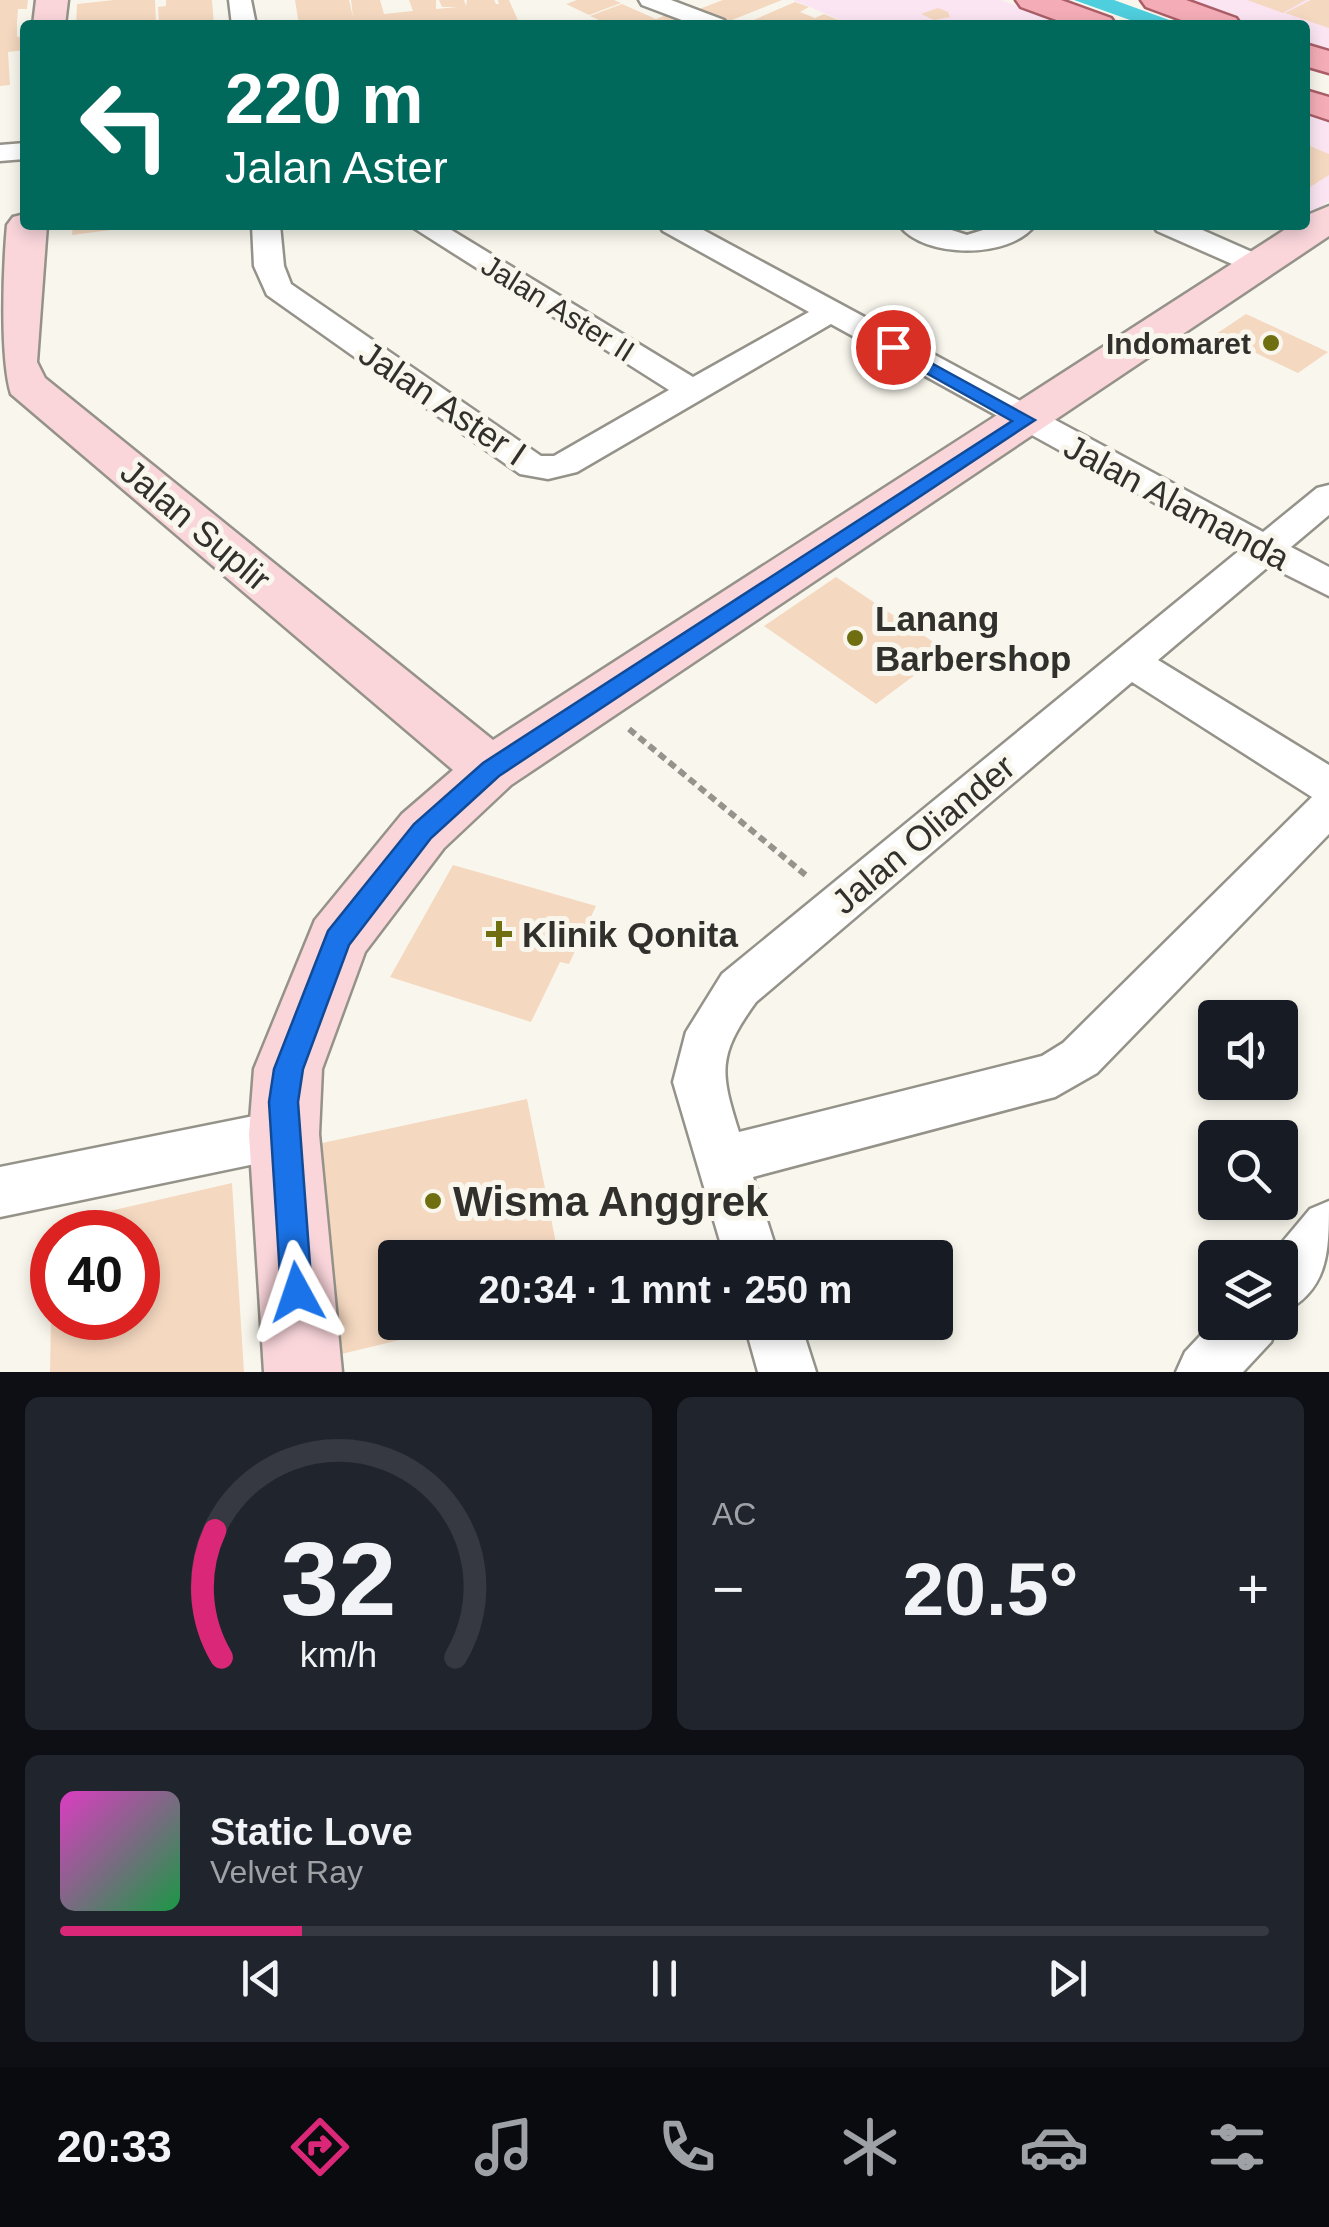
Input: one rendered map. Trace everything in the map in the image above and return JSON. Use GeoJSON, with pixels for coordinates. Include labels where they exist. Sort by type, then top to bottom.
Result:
{"type":"FeatureCollection","features":[{"type":"Feature","properties":{"kind":"main road"},"geometry":{"type":"LineString","coordinates":[[1032,0],[1086,20]]}},
{"type":"Feature","properties":{"kind":"main road"},"geometry":{"type":"LineString","coordinates":[[1157,0],[1211,20]]}},
{"type":"Feature","properties":{"kind":"street"},"geometry":{"type":"LineString","coordinates":[[650,0],[703,20]]}},
{"type":"Feature","properties":{"kind":"street"},"geometry":{"type":"LineString","coordinates":[[304,1372],[284,1134],[288,1069],[338,939],[422,831],[491,770],[1329,218]]}},
{"type":"Feature","properties":{"kind":"street","name":"Jalan Suplir"},"geometry":{"type":"LineString","coordinates":[[26,230],[15,362],[27,385],[491,770]]}},
{"type":"Feature","properties":{"kind":"street","name":"Jalan Aster I"},"geometry":{"type":"LineString","coordinates":[[266,230],[269,266],[278,289],[532,466],[566,464],[830,312]]}},
{"type":"Feature","properties":{"kind":"street","name":"Jalan Aster II"},"geometry":{"type":"LineString","coordinates":[[431,230],[693,391]]}},
{"type":"Feature","properties":{"kind":"street","name":"Jalan Alamanda"},"geometry":{"type":"LineString","coordinates":[[682,230],[1329,583]]}},
{"type":"Feature","properties":{"kind":"street"},"geometry":{"type":"LineString","coordinates":[[926,230],[966,246],[990,241],[1012,230]]}},
{"type":"Feature","properties":{"kind":"street"},"geometry":{"type":"LineString","coordinates":[[1178,230],[1258,265]]}},
{"type":"Feature","properties":{"kind":"street","name":"Jalan Oliander"},"geometry":{"type":"LineString","coordinates":[[746,1240],[698,1082],[699,1062],[712,1024],[739,988],[1329,496]]}},
{"type":"Feature","properties":{"kind":"street"},"geometry":{"type":"LineString","coordinates":[[1130,662],[1329,786]]}},
{"type":"Feature","properties":{"kind":"street"},"geometry":{"type":"LineString","coordinates":[[722,1161],[1055,1075],[1080,1058],[1329,807]]}},
{"type":"Feature","properties":{"kind":"street"},"geometry":{"type":"LineString","coordinates":[[0,1192],[284,1134]]}},
{"type":"Feature","properties":{"kind":"street"},"geometry":{"type":"LineString","coordinates":[[1298,1265],[1329,1227]]}},
{"type":"Feature","properties":{"kind":"street"},"geometry":{"type":"LineString","coordinates":[[777,1340],[787,1372]]}},
{"type":"Feature","properties":{"kind":"street"},"geometry":{"type":"LineString","coordinates":[[1205,1372],[1234,1340]]}},
{"type":"Feature","properties":{"kind":"path"},"geometry":{"type":"LineString","coordinates":[[597,702],[840,903]]}},
{"type":"Feature","properties":{"kind":"shaded area"},"geometry":{"type":"Polygon","coordinates":[[[793,0],[1001,0],[1055,20],[840,20],[793,0]]]}},
{"type":"Feature","properties":{"kind":"shaded area"},"geometry":{"type":"Polygon","coordinates":[[[1174,0],[1329,0],[1329,56],[1310,49],[1310,20],[1229,20],[1174,0]]]}},
{"type":"Feature","properties":{"kind":"shaded area"},"geometry":{"type":"Polygon","coordinates":[[[1310,114],[1329,121],[1329,201],[1312,213],[1310,114]]]}},
{"type":"Feature","properties":{"kind":"water"},"geometry":{"type":"Polygon","coordinates":[[[1074,0],[1114,0],[1169,20],[1130,20],[1074,0]]]}},
{"type":"Feature","properties":{"kind":"building"},"geometry":{"type":"Polygon","coordinates":[[[0,0],[28,0],[27,9],[18,9],[20,51],[8,52],[10,85],[0,86],[0,0]]]}},
{"type":"Feature","properties":{"kind":"building"},"geometry":{"type":"Polygon","coordinates":[[[155,0],[156,20],[76,20],[77,4],[155,0]]]}},
{"type":"Feature","properties":{"kind":"building"},"geometry":{"type":"Polygon","coordinates":[[[166,0],[212,0],[214,20],[159,20],[158,7],[166,6],[166,0]]]}},
{"type":"Feature","properties":{"kind":"building"},"geometry":{"type":"Polygon","coordinates":[[[295,0],[349,0],[353,17],[351,0],[380,0],[384,14],[413,11],[409,0],[436,0],[436,9],[458,7],[442,7],[439,0],[464,0],[466,6],[467,0],[494,0],[499,4],[498,0],[509,0],[518,20],[298,20],[295,0]]]}},
{"type":"Feature","properties":{"kind":"building"},"geometry":{"type":"Polygon","coordinates":[[[577,0],[621,3],[589,15],[566,4],[577,0]]]}},
{"type":"Feature","properties":{"kind":"building"},"geometry":{"type":"Polygon","coordinates":[[[723,0],[782,0],[732,20],[713,20],[694,11],[723,0]]]}},
{"type":"Feature","properties":{"kind":"building"},"geometry":{"type":"Polygon","coordinates":[[[1247,0],[1306,0],[1283,13],[1247,0]]]}},
{"type":"Feature","properties":{"kind":"building"},"geometry":{"type":"Polygon","coordinates":[[[1311,0],[1329,0],[1329,28],[1310,20],[1285,13],[1311,0]]]}},
{"type":"Feature","properties":{"kind":"building"},"geometry":{"type":"Polygon","coordinates":[[[795,2],[809,7],[800,12],[839,20],[754,20],[795,2]]]}},
{"type":"Feature","properties":{"kind":"building"},"geometry":{"type":"Polygon","coordinates":[[[622,4],[656,19],[666,15],[679,20],[599,20],[590,16],[622,4]]]}},
{"type":"Feature","properties":{"kind":"building"},"geometry":{"type":"Polygon","coordinates":[[[938,8],[950,17],[934,20],[921,14],[938,8]]]}},
{"type":"Feature","properties":{"kind":"building"},"geometry":{"type":"Polygon","coordinates":[[[1310,146],[1329,154],[1329,175],[1310,187],[1310,146]]]}},
{"type":"Feature","properties":{"kind":"building"},"geometry":{"type":"Polygon","coordinates":[[[72,230],[111,230],[72,235],[72,230]]]}},
{"type":"Feature","properties":{"kind":"building","name":"Indomaret"},"geometry":{"type":"Polygon","coordinates":[[[1246,314],[1328,352],[1298,373],[1216,334],[1246,314]]]}},
{"type":"Feature","properties":{"kind":"building","name":"Lanang Barbershop"},"geometry":{"type":"Polygon","coordinates":[[[836,577],[947,651],[876,704],[764,626],[836,577]]]}},
{"type":"Feature","properties":{"kind":"building","name":"Klinik Qonita"},"geometry":{"type":"Polygon","coordinates":[[[453,865],[596,906],[569,964],[560,962],[531,1022],[390,977],[453,865]]]}},
{"type":"Feature","properties":{"kind":"building","name":"Wisma Anggrek"},"geometry":{"type":"Polygon","coordinates":[[[527,1099],[555,1240],[378,1240],[378,1340],[400,1340],[333,1356],[313,1145],[527,1099]]]}},
{"type":"Feature","properties":{"kind":"building"},"geometry":{"type":"Polygon","coordinates":[[[232,1183],[244,1372],[50,1372],[51,1340],[160,1340],[160,1210],[114,1210],[232,1183]]]}},
{"type":"Feature","properties":{"kind":"place","name":"Indomaret"},"geometry":{"type":"Point","coordinates":[1271,343]}},
{"type":"Feature","properties":{"kind":"place","name":"Lanang Barbershop"},"geometry":{"type":"Point","coordinates":[855,638]}},
{"type":"Feature","properties":{"kind":"place","name":"Klinik Qonita"},"geometry":{"type":"Point","coordinates":[499,934]}},
{"type":"Feature","properties":{"kind":"place","name":"Wisma Anggrek"},"geometry":{"type":"Point","coordinates":[433,1201]}},
{"type":"Feature","properties":{"kind":"route"},"geometry":{"type":"LineString","coordinates":[[297,1292],[284,1102],[288,1069],[338,939],[422,831],[491,770],[1026,420],[893,347]]}}]}
